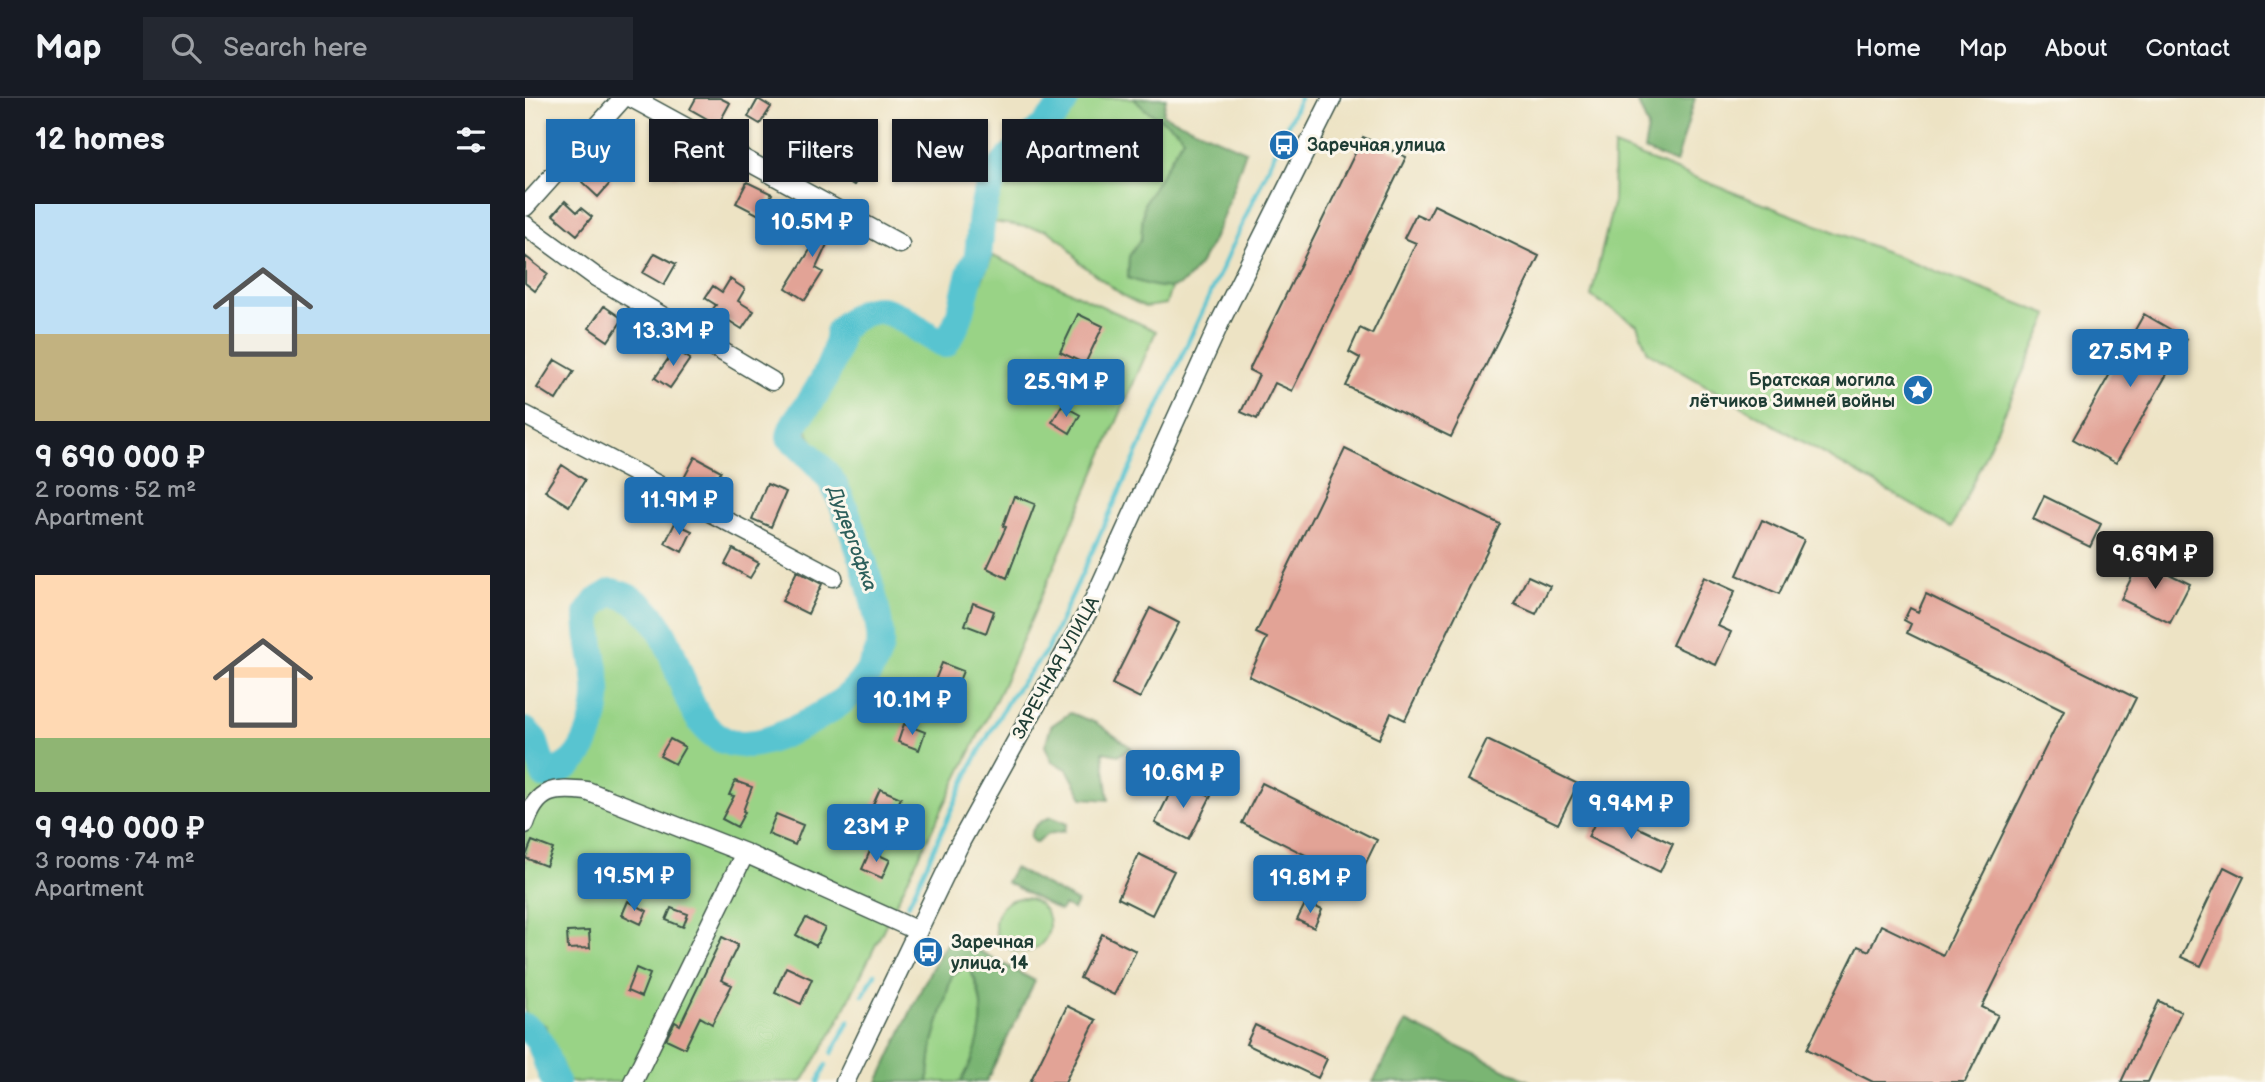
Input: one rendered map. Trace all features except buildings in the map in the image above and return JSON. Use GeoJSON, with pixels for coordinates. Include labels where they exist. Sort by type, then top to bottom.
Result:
{"type":"FeatureCollection","features":[{"type":"Feature","properties":{"kind":"street"},"geometry":{"type":"LineString","coordinates":[[525,206],[623,98]]}},
{"type":"Feature","properties":{"kind":"street"},"geometry":{"type":"LineString","coordinates":[[632,98],[900,244]]}},
{"type":"Feature","properties":{"kind":"street","name":"ЗАРЕЧНАЯ УЛИЦА"},"geometry":{"type":"LineString","coordinates":[[845,1082],[961,841],[1091,606],[1221,320],[1332,98]]}},
{"type":"Feature","properties":{"kind":"street"},"geometry":{"type":"LineString","coordinates":[[525,225],[596,277],[772,381]]}},
{"type":"Feature","properties":{"kind":"street"},"geometry":{"type":"LineString","coordinates":[[525,415],[833,578]]}},
{"type":"Feature","properties":{"kind":"street"},"geometry":{"type":"LineString","coordinates":[[525,824],[530,810],[547,791],[587,791],[745,853],[918,931]]}},
{"type":"Feature","properties":{"kind":"street"},"geometry":{"type":"LineString","coordinates":[[633,1082],[745,853]]}},
{"type":"Feature","properties":{"kind":"green space"},"geometry":{"type":"Polygon","coordinates":[[[1080,98],[1134,98],[1161,119],[1065,119],[1080,98]]]}},
{"type":"Feature","properties":{"kind":"green space"},"geometry":{"type":"Polygon","coordinates":[[[1134,98],[1166,98],[1163,115],[1246,151],[1212,242],[1192,274],[1176,287],[1154,286],[1128,278],[1129,256],[1141,239],[1144,204],[1157,182],[1163,182],[1163,172],[1183,138],[1163,119],[1134,98]]]}},
{"type":"Feature","properties":{"kind":"green space"},"geometry":{"type":"Polygon","coordinates":[[[1636,98],[1695,98],[1676,163],[1644,150],[1648,127],[1636,98]]]}},
{"type":"Feature","properties":{"kind":"green space"},"geometry":{"type":"Polygon","coordinates":[[[1163,121],[1183,138],[1163,172],[1163,121]]]}},
{"type":"Feature","properties":{"kind":"green space"},"geometry":{"type":"Polygon","coordinates":[[[1614,146],[2049,315],[1952,528],[1648,352],[1637,325],[1591,296],[1613,204],[1614,146]]]}},
{"type":"Feature","properties":{"kind":"green space"},"geometry":{"type":"Polygon","coordinates":[[[1003,182],[1157,182],[1144,204],[1141,239],[1129,257],[1128,278],[1171,288],[1166,304],[1145,307],[1125,297],[1080,263],[1065,243],[1047,230],[992,222],[1003,182]]]}},
{"type":"Feature","properties":{"kind":"green space"},"geometry":{"type":"Polygon","coordinates":[[[993,256],[1156,331],[1002,687],[836,1026],[802,1082],[569,1082],[546,1026],[525,1013],[525,748],[535,779],[552,778],[576,769],[593,744],[607,698],[595,615],[604,603],[617,598],[639,613],[655,631],[692,717],[705,734],[725,748],[734,751],[758,750],[808,735],[867,689],[880,669],[889,643],[885,610],[873,560],[851,491],[845,479],[815,444],[806,429],[847,337],[862,321],[882,320],[933,349],[956,349],[993,256]]]}},
{"type":"Feature","properties":{"kind":"green space"},"geometry":{"type":"Polygon","coordinates":[[[1070,713],[1096,723],[1132,748],[1119,755],[1103,752],[1109,800],[1083,798],[1067,769],[1052,762],[1045,746],[1051,726],[1070,713]]]}},
{"type":"Feature","properties":{"kind":"green space"},"geometry":{"type":"Polygon","coordinates":[[[1051,817],[1067,824],[1064,831],[1048,834],[1035,843],[1030,838],[1033,830],[1040,822],[1051,817]]]}},
{"type":"Feature","properties":{"kind":"green space"},"geometry":{"type":"Polygon","coordinates":[[[1014,868],[1077,902],[1073,910],[1064,905],[1060,911],[1006,882],[1014,868]]]}},
{"type":"Feature","properties":{"kind":"green space"},"geometry":{"type":"Polygon","coordinates":[[[1027,898],[1037,902],[1045,910],[1049,925],[1045,940],[1037,948],[1017,952],[1007,948],[999,940],[995,920],[999,910],[1007,902],[1027,898]]]}},
{"type":"Feature","properties":{"kind":"green space"},"geometry":{"type":"Polygon","coordinates":[[[953,937],[1035,981],[986,1082],[961,1082],[974,1054],[981,1024],[980,995],[968,966],[952,975],[933,1042],[928,1082],[878,1082],[926,980],[946,944],[953,937]]]}},
{"type":"Feature","properties":{"kind":"green space"},"geometry":{"type":"Polygon","coordinates":[[[968,966],[975,981],[982,1010],[975,1053],[961,1082],[928,1082],[933,1042],[952,975],[968,966]]]}},
{"type":"Feature","properties":{"kind":"green space"},"geometry":{"type":"Polygon","coordinates":[[[1406,1022],[1531,1082],[1373,1082],[1406,1022]]]}},
{"type":"Feature","properties":{"kind":"waterway","name":"Дудергофка"},"geometry":{"type":"LineString","coordinates":[[525,731],[534,740],[545,775],[567,766],[582,750],[597,701],[588,613],[597,601],[612,592],[637,602],[654,619],[667,641],[695,711],[708,729],[726,741],[747,744],[778,737],[841,702],[859,685],[874,663],[879,650],[880,637],[872,592],[855,537],[837,492],[821,468],[790,437],[791,431],[826,375],[836,349],[839,331],[854,318],[868,311],[892,313],[945,344],[959,317],[977,258],[983,212],[990,186],[1006,161],[1049,122],[1066,98]]}},
{"type":"Feature","properties":{"kind":"waterway"},"geometry":{"type":"LineString","coordinates":[[908,905],[974,761],[1009,699],[1047,650],[1300,98]]}},
{"type":"Feature","properties":{"kind":"waterway"},"geometry":{"type":"LineString","coordinates":[[863,995],[875,974]]}},
{"type":"Feature","properties":{"kind":"waterway"},"geometry":{"type":"LineString","coordinates":[[832,1053],[849,1021]]}},
{"type":"Feature","properties":{"kind":"waterway","name":"Дудергофка"},"geometry":{"type":"LineString","coordinates":[[525,1027],[541,1045],[556,1082]]}},
{"type":"Feature","properties":{"kind":"waterway"},"geometry":{"type":"LineString","coordinates":[[818,1082],[826,1065]]}},
{"type":"Feature","properties":{"kind":"place","name":"Заречная улица"},"geometry":{"type":"Point","coordinates":[1284,145]}},
{"type":"Feature","properties":{"kind":"place","name":"Братская могила лётчиков Зимней войны"},"geometry":{"type":"Point","coordinates":[1918,390]}},
{"type":"Feature","properties":{"kind":"place","name":"Заречная улица, 14"},"geometry":{"type":"Point","coordinates":[928,952]}}]}
